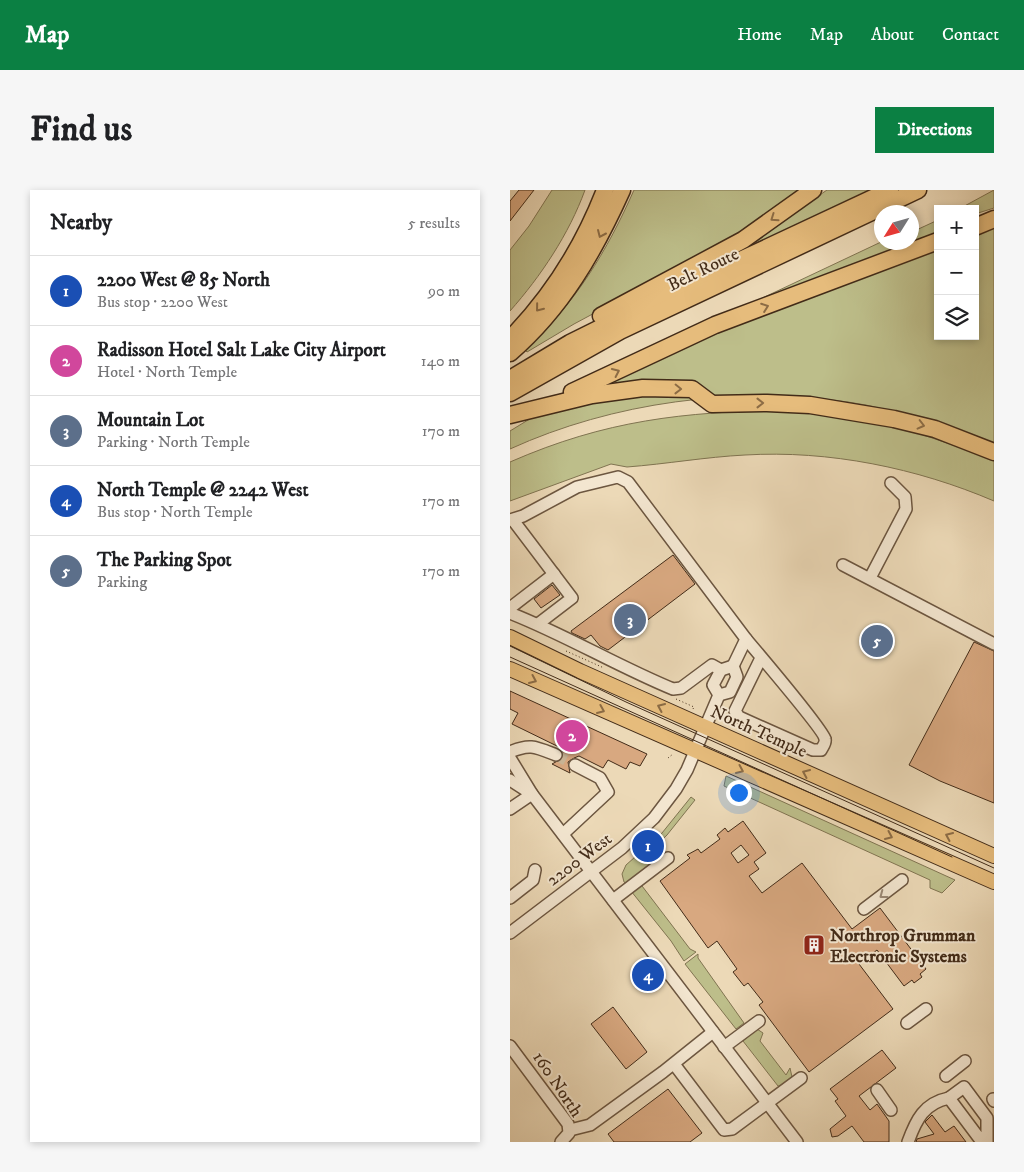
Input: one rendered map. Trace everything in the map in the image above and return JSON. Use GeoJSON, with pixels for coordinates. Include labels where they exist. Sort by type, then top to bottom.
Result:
{"type":"FeatureCollection","features":[{"type":"Feature","properties":{"kind":"highway"},"geometry":{"type":"LineString","coordinates":[[510,339],[547,298],[569,266],[592,224],[605,190]]}},
{"type":"Feature","properties":{"kind":"highway"},"geometry":{"type":"LineString","coordinates":[[510,353],[541,325],[557,303],[598,243],[622,190]]}},
{"type":"Feature","properties":{"kind":"highway"},"geometry":{"type":"LineString","coordinates":[[516,376],[549,346],[583,325],[743,240],[813,190]]}},
{"type":"Feature","properties":{"kind":"highway","name":"Belt Route"},"geometry":{"type":"LineString","coordinates":[[516,376],[570,344],[687,285],[890,190]]}},
{"type":"Feature","properties":{"kind":"highway","name":"Belt Route"},"geometry":{"type":"LineString","coordinates":[[510,393],[620,331],[918,190]]}},
{"type":"Feature","properties":{"kind":"highway"},"geometry":{"type":"LineString","coordinates":[[979,225],[994,219]]}},
{"type":"Feature","properties":{"kind":"highway"},"geometry":{"type":"LineString","coordinates":[[540,407],[715,325],[934,243]]}},
{"type":"Feature","properties":{"kind":"highway"},"geometry":{"type":"LineString","coordinates":[[510,415],[592,394],[626,390],[692,389],[712,404],[767,403],[810,405],[894,418],[935,429],[994,452]]}},
{"type":"Feature","properties":{"kind":"main road","name":"North Temple"},"geometry":{"type":"LineString","coordinates":[[510,636],[580,671],[994,856]]}},
{"type":"Feature","properties":{"kind":"main road"},"geometry":{"type":"LineString","coordinates":[[510,670],[994,882]]}},
{"type":"Feature","properties":{"kind":"street"},"geometry":{"type":"LineString","coordinates":[[538,624],[572,598],[512,520],[577,487],[618,477],[628,482],[746,639],[825,737],[821,750],[813,750],[739,717],[735,711],[761,658]]}},
{"type":"Feature","properties":{"kind":"street"},"geometry":{"type":"LineString","coordinates":[[870,578],[906,509],[905,497],[891,483]]}},
{"type":"Feature","properties":{"kind":"street"},"geometry":{"type":"LineString","coordinates":[[842,565],[994,644]]}},
{"type":"Feature","properties":{"kind":"street"},"geometry":{"type":"LineString","coordinates":[[510,608],[554,574]]}},
{"type":"Feature","properties":{"kind":"street"},"geometry":{"type":"LineString","coordinates":[[510,613],[538,624],[629,670],[673,689],[680,688],[712,665],[721,670]]}},
{"type":"Feature","properties":{"kind":"street"},"geometry":{"type":"LineString","coordinates":[[733,666],[721,670],[713,685],[719,695],[730,692],[734,684],[737,677],[733,666],[746,639]]}},
{"type":"Feature","properties":{"kind":"street","name":"2200 West"},"geometry":{"type":"LineString","coordinates":[[510,933],[633,839],[654,818],[676,789],[719,695]]}},
{"type":"Feature","properties":{"kind":"street"},"geometry":{"type":"LineString","coordinates":[[510,752],[522,746],[533,746],[556,755]]}},
{"type":"Feature","properties":{"kind":"street"},"geometry":{"type":"LineString","coordinates":[[510,758],[532,794],[797,1142]]}},
{"type":"Feature","properties":{"kind":"street"},"geometry":{"type":"LineString","coordinates":[[563,834],[608,792],[600,778],[575,765]]}},
{"type":"Feature","properties":{"kind":"street"},"geometry":{"type":"LineString","coordinates":[[510,780],[532,794]]}},
{"type":"Feature","properties":{"kind":"street"},"geometry":{"type":"LineString","coordinates":[[510,809],[532,794]]}},
{"type":"Feature","properties":{"kind":"street"},"geometry":{"type":"LineString","coordinates":[[613,900],[668,858]]}},
{"type":"Feature","properties":{"kind":"street"},"geometry":{"type":"LineString","coordinates":[[510,898],[534,880],[535,870]]}},
{"type":"Feature","properties":{"kind":"street"},"geometry":{"type":"LineString","coordinates":[[864,909],[902,880]]}},
{"type":"Feature","properties":{"kind":"street"},"geometry":{"type":"LineString","coordinates":[[907,1023],[926,1009]]}},
{"type":"Feature","properties":{"kind":"street"},"geometry":{"type":"LineString","coordinates":[[724,1047],[759,1022]]}},
{"type":"Feature","properties":{"kind":"street"},"geometry":{"type":"LineString","coordinates":[[570,1130],[586,1128],[674,1064],[714,1032]]}},
{"type":"Feature","properties":{"kind":"street","name":"160 North"},"geometry":{"type":"LineString","coordinates":[[510,1046],[557,1109],[570,1130],[561,1142]]}},
{"type":"Feature","properties":{"kind":"street"},"geometry":{"type":"LineString","coordinates":[[946,1076],[965,1061]]}},
{"type":"Feature","properties":{"kind":"street"},"geometry":{"type":"LineString","coordinates":[[674,1064],[724,1130],[732,1129],[801,1078]]}},
{"type":"Feature","properties":{"kind":"street"},"geometry":{"type":"LineString","coordinates":[[908,1142],[917,1118],[940,1100],[949,1098],[964,1087],[987,1118],[986,1142],[979,1138],[949,1098]]}},
{"type":"Feature","properties":{"kind":"street"},"geometry":{"type":"LineString","coordinates":[[877,1090],[891,1110]]}},
{"type":"Feature","properties":{"kind":"green space"},"geometry":{"type":"Polygon","coordinates":[[[552,190],[585,190],[571,223],[553,254],[533,284],[510,311],[510,250],[529,226],[552,190]]]}},
{"type":"Feature","properties":{"kind":"green space"},"geometry":{"type":"Polygon","coordinates":[[[634,190],[808,190],[764,222],[574,324],[527,352],[524,349],[559,315],[588,276],[613,234],[634,190]]]}},
{"type":"Feature","properties":{"kind":"green space"},"geometry":{"type":"Polygon","coordinates":[[[827,190],[878,190],[750,250],[743,248],[827,190]]]}},
{"type":"Feature","properties":{"kind":"green space"},"geometry":{"type":"Polygon","coordinates":[[[994,190],[994,208],[979,213],[979,205],[966,205],[994,190]]]}},
{"type":"Feature","properties":{"kind":"green space"},"geometry":{"type":"Polygon","coordinates":[[[934,222],[934,235],[919,241],[919,229],[934,222]]]}},
{"type":"Feature","properties":{"kind":"green space"},"geometry":{"type":"Polygon","coordinates":[[[994,226],[994,444],[904,414],[867,405],[806,397],[762,396],[719,397],[633,409],[550,433],[510,449],[510,431],[546,409],[690,343],[934,247],[934,340],[979,340],[979,229],[994,226]]]}},
{"type":"Feature","properties":{"kind":"green space"},"geometry":{"type":"Polygon","coordinates":[[[874,245],[874,250],[895,250],[754,302],[874,245]]]}},
{"type":"Feature","properties":{"kind":"green space"},"geometry":{"type":"Polygon","coordinates":[[[786,410],[897,426],[994,459],[994,501],[934,479],[872,464],[809,455],[777,454],[730,456],[627,467],[611,464],[510,501],[510,462],[579,436],[645,421],[679,416],[786,410]]]}},
{"type":"Feature","properties":{"kind":"green space"},"geometry":{"type":"Polygon","coordinates":[[[726,776],[955,880],[942,893],[930,888],[930,880],[724,786],[726,776]]]}},
{"type":"Feature","properties":{"kind":"green space"},"geometry":{"type":"Polygon","coordinates":[[[691,797],[695,800],[667,835],[648,853],[660,859],[627,884],[624,882],[622,874],[626,865],[662,833],[691,797]]]}},
{"type":"Feature","properties":{"kind":"green space"},"geometry":{"type":"Polygon","coordinates":[[[639,882],[690,949],[696,952],[684,961],[671,941],[631,891],[639,882]]]}},
{"type":"Feature","properties":{"kind":"green space"},"geometry":{"type":"Polygon","coordinates":[[[698,954],[698,958],[744,1023],[736,1029],[685,964],[698,954]]]}},
{"type":"Feature","properties":{"kind":"green space"},"geometry":{"type":"Polygon","coordinates":[[[757,1029],[763,1033],[760,1041],[786,1075],[790,1068],[792,1077],[781,1086],[778,1086],[743,1041],[757,1029]]]}},
{"type":"Feature","properties":{"kind":"building"},"geometry":{"type":"Polygon","coordinates":[[[519,190],[534,190],[510,221],[510,201],[519,190]]]}},
{"type":"Feature","properties":{"kind":"building"},"geometry":{"type":"Polygon","coordinates":[[[673,555],[695,584],[608,650],[600,646],[591,635],[585,639],[572,633],[571,631],[673,555]]]}},
{"type":"Feature","properties":{"kind":"building"},"geometry":{"type":"Polygon","coordinates":[[[552,585],[560,595],[541,608],[534,599],[552,585]]]}},
{"type":"Feature","properties":{"kind":"building"},"geometry":{"type":"Polygon","coordinates":[[[974,642],[994,651],[994,803],[940,781],[909,765],[974,642]]]}},
{"type":"Feature","properties":{"kind":"building"},"geometry":{"type":"Polygon","coordinates":[[[510,691],[647,754],[640,766],[630,762],[626,769],[608,760],[603,768],[579,756],[568,762],[570,773],[552,764],[563,758],[563,753],[559,747],[512,724],[518,713],[510,709],[510,691]]]}},
{"type":"Feature","properties":{"kind":"building","name":"Northrop Grumman Electronic Systems"},"geometry":{"type":"Polygon","coordinates":[[[743,821],[766,853],[754,862],[759,869],[749,876],[762,893],[802,863],[852,929],[880,908],[926,969],[920,974],[922,977],[914,983],[912,980],[904,986],[877,950],[859,964],[893,1009],[809,1072],[759,1005],[763,1002],[748,983],[744,986],[733,972],[737,969],[717,941],[708,948],[660,881],[690,858],[687,855],[698,849],[701,853],[720,839],[717,835],[725,828],[728,832],[743,821]],[[741,845],[731,853],[738,863],[749,855],[741,845]]]}},
{"type":"Feature","properties":{"kind":"building"},"geometry":{"type":"Polygon","coordinates":[[[613,1007],[647,1052],[626,1069],[591,1024],[613,1007]]]}},
{"type":"Feature","properties":{"kind":"building"},"geometry":{"type":"Polygon","coordinates":[[[882,1050],[896,1068],[859,1096],[870,1110],[877,1104],[889,1121],[889,1142],[864,1142],[852,1126],[838,1136],[832,1137],[830,1129],[846,1116],[835,1101],[838,1099],[830,1089],[882,1050]]]}},
{"type":"Feature","properties":{"kind":"building"},"geometry":{"type":"Polygon","coordinates":[[[668,1089],[702,1133],[690,1142],[614,1142],[608,1134],[668,1089]]]}},
{"type":"Feature","properties":{"kind":"building"},"geometry":{"type":"Polygon","coordinates":[[[932,1115],[945,1132],[954,1126],[966,1142],[916,1142],[917,1139],[934,1134],[925,1122],[932,1115]]]}},
{"type":"Feature","properties":{"kind":"tunnel"},"geometry":{"type":"LineString","coordinates":[[556,755],[575,765]]}},
{"type":"Feature","properties":{"kind":"tram line"},"geometry":{"type":"LineString","coordinates":[[510,646],[626,702],[994,868]]}},
{"type":"Feature","properties":{"kind":"tram line"},"geometry":{"type":"LineString","coordinates":[[510,657],[952,857]]}},
{"type":"Feature","properties":{"kind":"place","name":"Mountain Lot"},"geometry":{"type":"Point","coordinates":[630,620]}},
{"type":"Feature","properties":{"kind":"place","name":"The Parking Spot"},"geometry":{"type":"Point","coordinates":[877,641]}},
{"type":"Feature","properties":{"kind":"place","name":"Radisson Hotel Salt Lake City Airport"},"geometry":{"type":"Point","coordinates":[572,736]}},
{"type":"Feature","properties":{"kind":"place","name":"2200 West @ 85 North"},"geometry":{"type":"Point","coordinates":[648,846]}},
{"type":"Feature","properties":{"kind":"place","name":"Northrop Grumman Electronic Systems"},"geometry":{"type":"Point","coordinates":[814,945]}},
{"type":"Feature","properties":{"kind":"place","name":"North Temple @ 2242 West"},"geometry":{"type":"Point","coordinates":[648,975]}}]}
